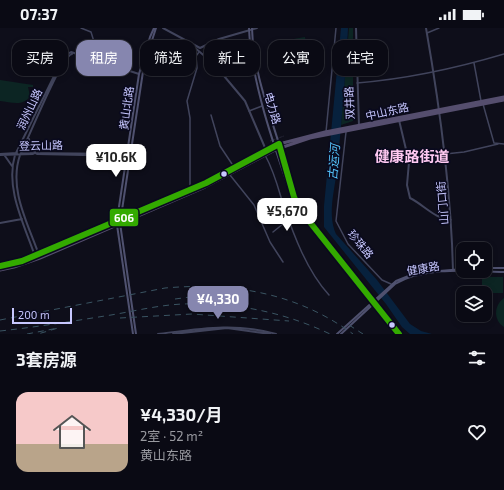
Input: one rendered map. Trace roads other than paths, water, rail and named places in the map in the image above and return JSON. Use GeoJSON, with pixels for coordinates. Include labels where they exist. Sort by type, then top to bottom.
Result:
{"type":"FeatureCollection","features":[{"type":"Feature","properties":{"kind":"main road","name":"黄山北路"},"geometry":{"type":"LineString","coordinates":[[135,334],[119,219],[139,74],[150,37],[155,28]]}},
{"type":"Feature","properties":{"kind":"main road","name":"黄山北路"},"geometry":{"type":"LineString","coordinates":[[128,155],[144,65],[155,28]]}},
{"type":"Feature","properties":{"kind":"main road","name":"电力路"},"geometry":{"type":"LineString","coordinates":[[251,29],[254,65],[263,105],[278,146]]}},
{"type":"Feature","properties":{"kind":"main road","name":"电力路"},"geometry":{"type":"LineString","coordinates":[[251,29],[260,81],[278,146]]}},
{"type":"Feature","properties":{"kind":"main road","name":"中山东路"},"geometry":{"type":"LineString","coordinates":[[482,103],[504,97]]}},
{"type":"Feature","properties":{"kind":"main road","name":"中山东路"},"geometry":{"type":"LineString","coordinates":[[341,131],[346,132],[439,111],[504,100]]}},
{"type":"Feature","properties":{"kind":"main road","name":"中山东路"},"geometry":{"type":"LineString","coordinates":[[278,146],[328,133],[439,111]]}},
{"type":"Feature","properties":{"kind":"main road"},"geometry":{"type":"LineString","coordinates":[[0,266],[38,257],[119,219],[190,192],[266,150],[278,146]]}},
{"type":"Feature","properties":{"kind":"main road"},"geometry":{"type":"LineString","coordinates":[[0,270],[14,267],[119,224],[230,175],[278,146]]}},
{"type":"Feature","properties":{"kind":"main road"},"geometry":{"type":"LineString","coordinates":[[278,146],[293,200],[299,212],[373,302],[397,334]]}},
{"type":"Feature","properties":{"kind":"main road"},"geometry":{"type":"LineString","coordinates":[[492,268],[504,268]]}},
{"type":"Feature","properties":{"kind":"main road","name":"健康路"},"geometry":{"type":"LineString","coordinates":[[390,286],[416,275],[453,270],[504,272]]}},
{"type":"Feature","properties":{"kind":"main road","name":"健康路"},"geometry":{"type":"LineString","coordinates":[[341,334],[390,286],[404,277],[416,273],[456,270]]}},
{"type":"Feature","properties":{"kind":"main road","name":"健康路"},"geometry":{"type":"LineString","coordinates":[[337,334],[373,302]]}},
{"type":"Feature","properties":{"kind":"street"},"geometry":{"type":"LineString","coordinates":[[81,28],[90,32],[93,40]]}},
{"type":"Feature","properties":{"kind":"street"},"geometry":{"type":"LineString","coordinates":[[163,28],[184,40]]}},
{"type":"Feature","properties":{"kind":"street"},"geometry":{"type":"LineString","coordinates":[[196,45],[202,48],[219,39],[257,28]]}},
{"type":"Feature","properties":{"kind":"street"},"geometry":{"type":"LineString","coordinates":[[328,133],[336,28]]}},
{"type":"Feature","properties":{"kind":"street","name":"双井路"},"geometry":{"type":"LineString","coordinates":[[356,28],[359,128]]}},
{"type":"Feature","properties":{"kind":"street","name":"山门口街"},"geometry":{"type":"LineString","coordinates":[[426,28],[445,154],[451,220],[453,270]]}},
{"type":"Feature","properties":{"kind":"street"},"geometry":{"type":"LineString","coordinates":[[427,33],[439,28]]}},
{"type":"Feature","properties":{"kind":"street"},"geometry":{"type":"LineString","coordinates":[[196,49],[227,78],[244,101],[266,150]]}},
{"type":"Feature","properties":{"kind":"street","name":"润州山路"},"geometry":{"type":"LineString","coordinates":[[38,257],[13,188],[12,166],[16,154],[64,56],[68,52],[74,54]]}},
{"type":"Feature","properties":{"kind":"street"},"geometry":{"type":"LineString","coordinates":[[190,192],[190,118],[187,101],[197,68],[196,56],[199,52]]}},
{"type":"Feature","properties":{"kind":"street","name":"润州山路"},"geometry":{"type":"LineString","coordinates":[[24,219],[16,189],[16,168],[20,154],[67,56],[74,54]]}},
{"type":"Feature","properties":{"kind":"street"},"geometry":{"type":"LineString","coordinates":[[357,83],[380,81],[474,63],[504,54]]}},
{"type":"Feature","properties":{"kind":"street"},"geometry":{"type":"LineString","coordinates":[[474,63],[491,138],[494,143],[498,144]]}},
{"type":"Feature","properties":{"kind":"street"},"geometry":{"type":"LineString","coordinates":[[132,72],[139,74]]}},
{"type":"Feature","properties":{"kind":"street"},"geometry":{"type":"LineString","coordinates":[[249,111],[263,105]]}},
{"type":"Feature","properties":{"kind":"street"},"geometry":{"type":"LineString","coordinates":[[211,115],[220,146],[235,168]]}},
{"type":"Feature","properties":{"kind":"street"},"geometry":{"type":"LineString","coordinates":[[399,120],[409,162],[407,185],[410,198],[431,211],[437,217],[451,220]]}},
{"type":"Feature","properties":{"kind":"street","name":"珍珠路"},"geometry":{"type":"LineString","coordinates":[[346,132],[336,221],[348,244],[382,280],[390,286]]}},
{"type":"Feature","properties":{"kind":"street"},"geometry":{"type":"LineString","coordinates":[[29,137],[31,148],[36,153]]}},
{"type":"Feature","properties":{"kind":"street"},"geometry":{"type":"LineString","coordinates":[[445,154],[464,152],[504,144]]}},
{"type":"Feature","properties":{"kind":"street","name":"登云山路"},"geometry":{"type":"LineString","coordinates":[[0,154],[128,155]]}},
{"type":"Feature","properties":{"kind":"street","name":"登云山路"},"geometry":{"type":"LineString","coordinates":[[0,154],[16,154]]}},
{"type":"Feature","properties":{"kind":"street","name":"登云山路"},"geometry":{"type":"LineString","coordinates":[[20,154],[128,155]]}},
{"type":"Feature","properties":{"kind":"street"},"geometry":{"type":"LineString","coordinates":[[4,155],[12,166]]}},
{"type":"Feature","properties":{"kind":"street"},"geometry":{"type":"LineString","coordinates":[[265,155],[274,172],[289,219],[305,258],[323,289],[329,296]]}},
{"type":"Feature","properties":{"kind":"street"},"geometry":{"type":"LineString","coordinates":[[230,175],[254,205],[270,242],[283,262]]}},
{"type":"Feature","properties":{"kind":"street"},"geometry":{"type":"LineString","coordinates":[[0,223],[24,219]]}},
{"type":"Feature","properties":{"kind":"street"},"geometry":{"type":"LineString","coordinates":[[273,232],[289,219]]}},
{"type":"Feature","properties":{"kind":"street"},"geometry":{"type":"LineString","coordinates":[[158,334],[228,326],[276,334]]}},
{"type":"Feature","properties":{"kind":"street"},"geometry":{"type":"LineString","coordinates":[[173,334],[227,328],[270,334]]}},
{"type":"Feature","properties":{"kind":"water"},"geometry":{"type":"Polygon","coordinates":[[[341,28],[348,28],[347,40],[340,40],[341,28]]]}},
{"type":"Feature","properties":{"kind":"water","name":"古运河"},"geometry":{"type":"Polygon","coordinates":[[[336,76],[345,76],[332,207],[333,225],[336,234],[377,280],[410,324],[421,331],[432,334],[410,334],[402,327],[386,304],[324,227],[324,206],[336,76]]]}},
{"type":"Feature","properties":{"kind":"tunnel"},"geometry":{"type":"LineString","coordinates":[[270,141],[284,136]]}},
{"type":"Feature","properties":{"kind":"railway"},"geometry":{"type":"LineString","coordinates":[[0,320],[165,288],[215,287],[264,293],[287,300],[332,320],[353,334]]}},
{"type":"Feature","properties":{"kind":"railway"},"geometry":{"type":"LineString","coordinates":[[175,299],[213,294],[245,293]]}},
{"type":"Feature","properties":{"kind":"railway"},"geometry":{"type":"LineString","coordinates":[[0,331],[69,322],[147,308],[183,304],[202,304],[240,307],[277,314],[313,326],[330,334]]}},
{"type":"Feature","properties":{"kind":"railway"},"geometry":{"type":"LineString","coordinates":[[120,318],[192,314],[289,321]]}},
{"type":"Feature","properties":{"kind":"railway"},"geometry":{"type":"LineString","coordinates":[[349,325],[363,334]]}},
{"type":"Feature","properties":{"kind":"railway"},"geometry":{"type":"LineString","coordinates":[[27,334],[58,328],[38,334]]}},
{"type":"Feature","properties":{"kind":"district","name":"健康路街道"},"geometry":{"type":"Point","coordinates":[412,156]}}]}
